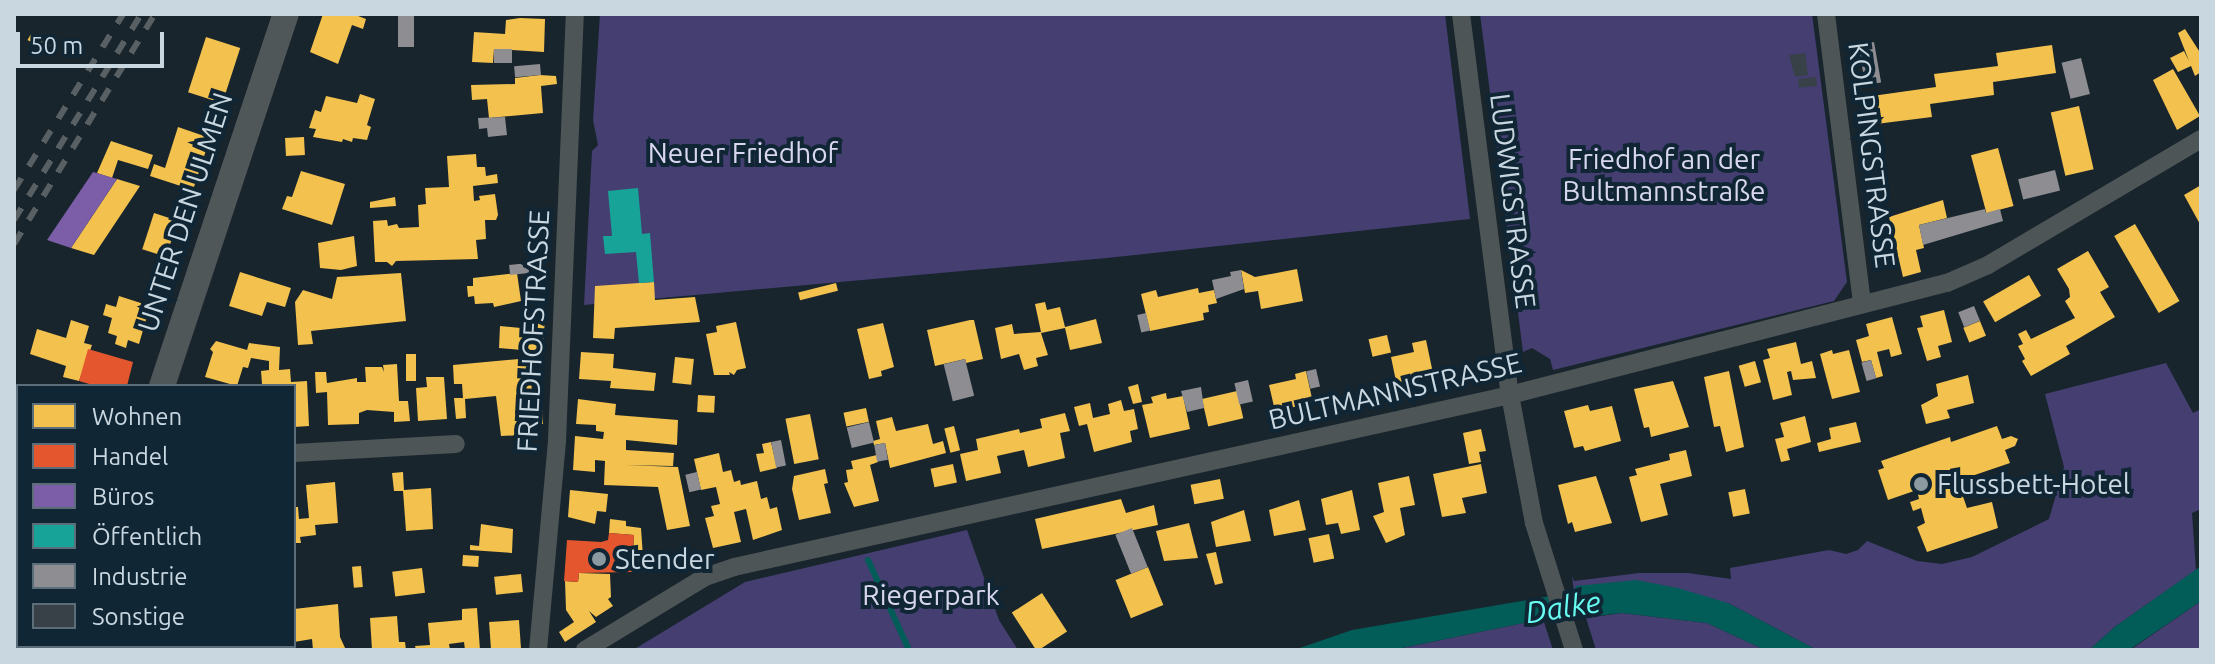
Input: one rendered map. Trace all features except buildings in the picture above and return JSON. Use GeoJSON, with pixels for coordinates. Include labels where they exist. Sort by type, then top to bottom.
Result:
{"type":"FeatureCollection","features":[{"type":"Feature","properties":{"kind":"main road","name":"UNTER DEN ULMEN"},"geometry":{"type":"LineString","coordinates":[[163,384],[286,14]]}},
{"type":"Feature","properties":{"kind":"street","name":"FRIEDHOFSTRASSE"},"geometry":{"type":"LineString","coordinates":[[538,650],[557,440],[575,14]]}},
{"type":"Feature","properties":{"kind":"street","name":"LUDWIGSTRASSE"},"geometry":{"type":"LineString","coordinates":[[1461,14],[1510,395],[1534,523],[1574,650]]}},
{"type":"Feature","properties":{"kind":"street","name":"KOLPINGSTRASSE"},"geometry":{"type":"LineString","coordinates":[[1826,14],[1862,304]]}},
{"type":"Feature","properties":{"kind":"street","name":"BULTMANNSTRASSE"},"geometry":{"type":"LineString","coordinates":[[585,650],[705,577],[734,567],[1510,395],[1947,283],[1988,265],[2201,139]]}},
{"type":"Feature","properties":{"kind":"street"},"geometry":{"type":"LineString","coordinates":[[296,453],[456,444]]}},
{"type":"Feature","properties":{"kind":"green space","name":"Neuer Friedhof"},"geometry":{"type":"Polygon","coordinates":[[[600,14],[1445,14],[1470,219],[1107,258],[584,305],[592,151],[598,145],[593,120],[600,14]]]}},
{"type":"Feature","properties":{"kind":"green space","name":"Friedhof an der Bultmannstraße"},"geometry":{"type":"Polygon","coordinates":[[[1480,14],[1812,14],[1847,282],[1834,301],[1553,370],[1550,359],[1532,348],[1523,352],[1480,14]]]}},
{"type":"Feature","properties":{"kind":"green space"},"geometry":{"type":"Polygon","coordinates":[[[2166,363],[2193,413],[2201,409],[2201,509],[2192,513],[2196,570],[2116,626],[2089,650],[1817,650],[1728,603],[1576,587],[1574,592],[1572,576],[1574,581],[1639,573],[1688,573],[1731,579],[1730,568],[1829,550],[1846,554],[1858,550],[1867,541],[1917,561],[1942,564],[1972,557],[2049,519],[2064,467],[2045,394],[2166,363]]]}},
{"type":"Feature","properties":{"kind":"green space","name":"Riegerpark"},"geometry":{"type":"Polygon","coordinates":[[[967,530],[999,620],[1018,650],[633,650],[745,582],[967,530]]]}},
{"type":"Feature","properties":{"kind":"green space"},"geometry":{"type":"Polygon","coordinates":[[[2201,601],[2201,650],[2129,650],[2133,648],[2201,601]]]}},
{"type":"Feature","properties":{"kind":"green space"},"geometry":{"type":"Polygon","coordinates":[[[1622,613],[1707,623],[1765,650],[1596,650],[1586,618],[1622,613]]]}},
{"type":"Feature","properties":{"kind":"green space"},"geometry":{"type":"Polygon","coordinates":[[[1543,619],[1553,650],[1392,650],[1543,619]]]}},
{"type":"Feature","properties":{"kind":"water"},"geometry":{"type":"Polygon","coordinates":[[[2201,566],[2201,601],[2129,650],[2089,650],[2116,626],[2201,566]]]}},
{"type":"Feature","properties":{"kind":"water","name":"Dalke"},"geometry":{"type":"Polygon","coordinates":[[[1636,580],[1678,588],[1728,603],[1817,650],[1765,650],[1707,623],[1622,613],[1586,617],[1582,613],[1392,650],[1294,650],[1352,630],[1574,592],[1576,586],[1636,580]]]}},
{"type":"Feature","properties":{"kind":"waterway"},"geometry":{"type":"LineString","coordinates":[[868,560],[909,650]]}},
{"type":"Feature","properties":{"kind":"railway"},"geometry":{"type":"LineString","coordinates":[[14,190],[123,14]]}},
{"type":"Feature","properties":{"kind":"railway"},"geometry":{"type":"LineString","coordinates":[[14,220],[141,14]]}},
{"type":"Feature","properties":{"kind":"railway"},"geometry":{"type":"LineString","coordinates":[[14,244],[155,14]]}},
{"type":"Feature","properties":{"kind":"place","name":"Flussbett-Hotel"},"geometry":{"type":"Point","coordinates":[1921,484]}},
{"type":"Feature","properties":{"kind":"place","name":"Stender"},"geometry":{"type":"Point","coordinates":[599,559]}}]}
